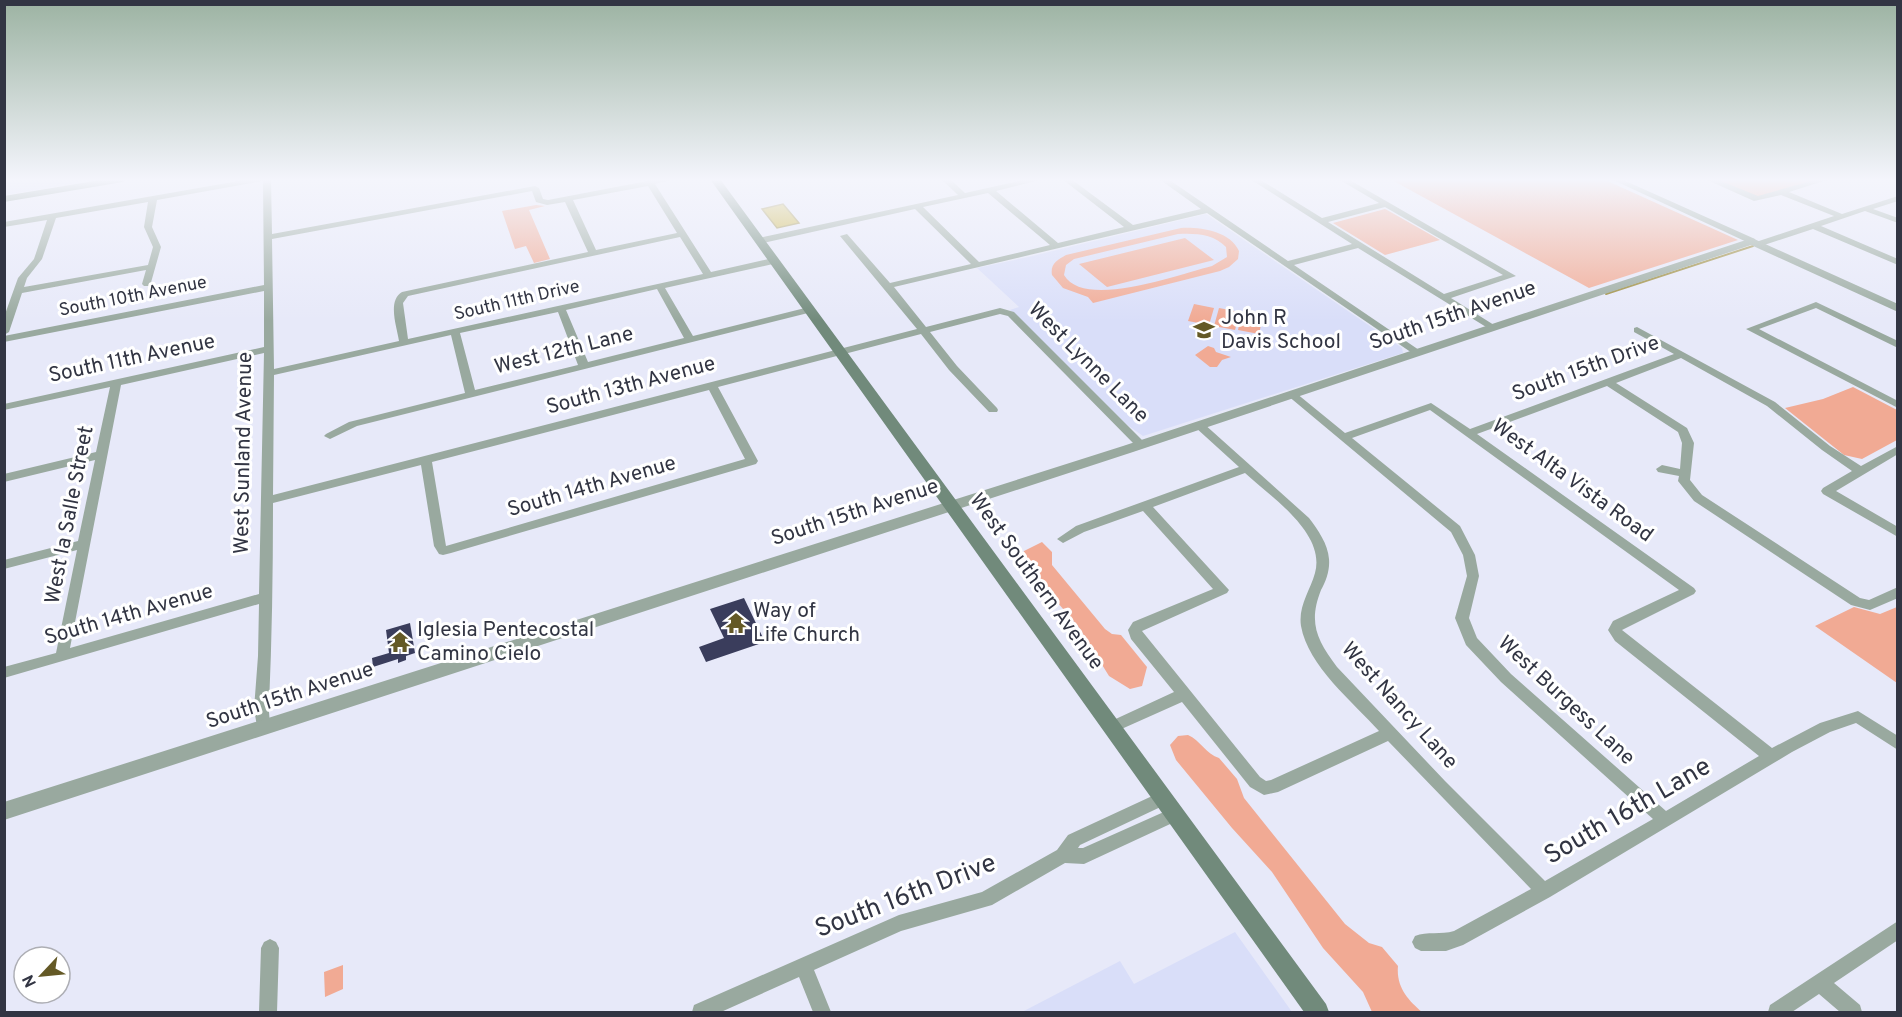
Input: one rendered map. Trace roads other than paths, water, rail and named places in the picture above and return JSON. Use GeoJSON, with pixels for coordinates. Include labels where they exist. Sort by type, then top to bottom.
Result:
{"type":"FeatureCollection","features":[{"type":"Feature","properties":{"kind":"main road","name":"West Southern Avenue"},"geometry":{"type":"LineString","coordinates":[[749,226],[1318,1012]]}},
{"type":"Feature","properties":{"kind":"street"},"geometry":{"type":"LineString","coordinates":[[4,332],[23,278],[38,260],[49,226]]}},
{"type":"Feature","properties":{"kind":"street"},"geometry":{"type":"LineString","coordinates":[[19,291],[150,267],[155,262],[157,247],[148,226]]}},
{"type":"Feature","properties":{"kind":"street","name":"West Sunland Avenue"},"geometry":{"type":"LineString","coordinates":[[262,728],[269,349],[267,226]]}},
{"type":"Feature","properties":{"kind":"street"},"geometry":{"type":"LineString","coordinates":[[267,237],[325,226]]}},
{"type":"Feature","properties":{"kind":"street"},"geometry":{"type":"LineString","coordinates":[[581,226],[593,253]]}},
{"type":"Feature","properties":{"kind":"street"},"geometry":{"type":"LineString","coordinates":[[677,226],[708,275]]}},
{"type":"Feature","properties":{"kind":"street"},"geometry":{"type":"LineString","coordinates":[[759,241],[825,226]]}},
{"type":"Feature","properties":{"kind":"street"},"geometry":{"type":"LineString","coordinates":[[938,226],[977,265]]}},
{"type":"Feature","properties":{"kind":"street"},"geometry":{"type":"LineString","coordinates":[[1033,226],[1058,247]]}},
{"type":"Feature","properties":{"kind":"street"},"geometry":{"type":"LineString","coordinates":[[1129,226],[1132,229]]}},
{"type":"Feature","properties":{"kind":"street"},"geometry":{"type":"LineString","coordinates":[[888,286],[1142,226]]}},
{"type":"Feature","properties":{"kind":"street"},"geometry":{"type":"LineString","coordinates":[[1233,226],[1415,352]]}},
{"type":"Feature","properties":{"kind":"street"},"geometry":{"type":"LineString","coordinates":[[1330,226],[1491,327]]}},
{"type":"Feature","properties":{"kind":"street"},"geometry":{"type":"LineString","coordinates":[[1425,226],[1511,276],[1443,297]]}},
{"type":"Feature","properties":{"kind":"street"},"geometry":{"type":"LineString","coordinates":[[1720,226],[1898,309]]}},
{"type":"Feature","properties":{"kind":"street","name":"South 15th Avenue"},"geometry":{"type":"LineString","coordinates":[[4,811],[951,506],[1292,395],[1491,327],[1755,242],[1811,226]]}},
{"type":"Feature","properties":{"kind":"street"},"geometry":{"type":"LineString","coordinates":[[1814,226],[1898,262]]}},
{"type":"Feature","properties":{"kind":"street"},"geometry":{"type":"LineString","coordinates":[[404,343],[398,303],[401,296],[414,291],[682,234]]}},
{"type":"Feature","properties":{"kind":"street"},"geometry":{"type":"LineString","coordinates":[[844,237],[888,286],[922,331],[980,399],[993,410]]}},
{"type":"Feature","properties":{"kind":"street"},"geometry":{"type":"LineString","coordinates":[[1287,264],[1359,245]]}},
{"type":"Feature","properties":{"kind":"street","name":"South 11th Drive"},"geometry":{"type":"LineString","coordinates":[[268,373],[773,261]]}},
{"type":"Feature","properties":{"kind":"street"},"geometry":{"type":"LineString","coordinates":[[147,284],[150,267]]}},
{"type":"Feature","properties":{"kind":"street"},"geometry":{"type":"LineString","coordinates":[[660,286],[690,340]]}},
{"type":"Feature","properties":{"kind":"street","name":"South 10th Avenue"},"geometry":{"type":"LineString","coordinates":[[4,339],[268,287]]}},
{"type":"Feature","properties":{"kind":"street"},"geometry":{"type":"LineString","coordinates":[[1898,345],[1816,305],[1751,329],[1898,405]]}},
{"type":"Feature","properties":{"kind":"street"},"geometry":{"type":"LineString","coordinates":[[561,308],[584,366]]}},
{"type":"Feature","properties":{"kind":"street","name":"West 12th Lane"},"geometry":{"type":"LineString","coordinates":[[330,436],[353,424],[808,310]]}},
{"type":"Feature","properties":{"kind":"street","name":"South 13th Avenue"},"geometry":{"type":"LineString","coordinates":[[266,501],[838,351],[998,311],[1006,311]]}},
{"type":"Feature","properties":{"kind":"street","name":"West Lynne Lane"},"geometry":{"type":"LineString","coordinates":[[1006,311],[1140,444]]}},
{"type":"Feature","properties":{"kind":"street"},"geometry":{"type":"LineString","coordinates":[[1637,330],[1771,404],[1826,448],[1860,471]]}},
{"type":"Feature","properties":{"kind":"street"},"geometry":{"type":"LineString","coordinates":[[455,332],[471,394]]}},
{"type":"Feature","properties":{"kind":"street","name":"South 11th Avenue"},"geometry":{"type":"LineString","coordinates":[[4,407],[269,349]]}},
{"type":"Feature","properties":{"kind":"street","name":"South 15th Drive"},"geometry":{"type":"LineString","coordinates":[[1469,433],[1682,355]]}},
{"type":"Feature","properties":{"kind":"street","name":"West la Salle Street"},"geometry":{"type":"LineString","coordinates":[[62,656],[116,382]]}},
{"type":"Feature","properties":{"kind":"street"},"geometry":{"type":"LineString","coordinates":[[1608,382],[1683,430],[1688,442],[1683,473],[1684,481],[1698,498],[1856,602],[1866,606],[1898,592]]}},
{"type":"Feature","properties":{"kind":"street","name":"South 14th Avenue"},"geometry":{"type":"LineString","coordinates":[[426,459],[443,550],[752,461],[712,385]]}},
{"type":"Feature","properties":{"kind":"street","name":"West Burgess Lane"},"geometry":{"type":"LineString","coordinates":[[1292,395],[1456,529],[1465,543],[1473,576],[1462,618],[1471,641],[1506,678],[1665,820]]}},
{"type":"Feature","properties":{"kind":"street","name":"West Alta Vista Road"},"geometry":{"type":"LineString","coordinates":[[1344,437],[1431,406],[1689,591],[1618,625],[1615,630],[1620,637],[1772,757]]}},
{"type":"Feature","properties":{"kind":"street","name":"West Nancy Lane"},"geometry":{"type":"LineString","coordinates":[[1199,425],[1305,521],[1317,537],[1322,552],[1323,567],[1308,602],[1307,621],[1311,636],[1324,660],[1389,733],[1544,891]]}},
{"type":"Feature","properties":{"kind":"street"},"geometry":{"type":"LineString","coordinates":[[1896,452],[1827,491],[1898,533]]}},
{"type":"Feature","properties":{"kind":"street"},"geometry":{"type":"LineString","coordinates":[[4,478],[101,455]]}},
{"type":"Feature","properties":{"kind":"street"},"geometry":{"type":"LineString","coordinates":[[1063,539],[1080,528],[1246,469]]}},
{"type":"Feature","properties":{"kind":"street"},"geometry":{"type":"LineString","coordinates":[[1662,469],[1683,473]]}},
{"type":"Feature","properties":{"kind":"street"},"geometry":{"type":"LineString","coordinates":[[1145,506],[1222,590],[1138,626],[1135,630],[1136,635],[1255,782],[1263,788],[1274,788],[1389,733]]}},
{"type":"Feature","properties":{"kind":"street"},"geometry":{"type":"LineString","coordinates":[[4,565],[84,544]]}},
{"type":"Feature","properties":{"kind":"street","name":"South 14th Avenue"},"geometry":{"type":"LineString","coordinates":[[4,673],[265,597]]}},
{"type":"Feature","properties":{"kind":"street"},"geometry":{"type":"LineString","coordinates":[[1112,727],[1185,694]]}},
{"type":"Feature","properties":{"kind":"street","name":"South 16th Lane"},"geometry":{"type":"LineString","coordinates":[[1421,942],[1446,942],[1457,939],[1544,891],[1772,757],[1843,719],[1858,717],[1898,744]]}},
{"type":"Feature","properties":{"kind":"street","name":"South 16th Drive"},"geometry":{"type":"LineString","coordinates":[[700,1012],[899,923],[986,899],[1063,855],[1074,840],[1163,798]]}},
{"type":"Feature","properties":{"kind":"street","name":"South 16th Drive"},"geometry":{"type":"LineString","coordinates":[[1063,855],[1084,856],[1175,814]]}},
{"type":"Feature","properties":{"kind":"street"},"geometry":{"type":"LineString","coordinates":[[1101,826],[1113,843]]}},
{"type":"Feature","properties":{"kind":"street"},"geometry":{"type":"LineString","coordinates":[[1777,1012],[1898,929]]}},
{"type":"Feature","properties":{"kind":"street"},"geometry":{"type":"LineString","coordinates":[[268,1012],[270,948]]}},
{"type":"Feature","properties":{"kind":"street"},"geometry":{"type":"LineString","coordinates":[[803,964],[822,1012]]}},
{"type":"Feature","properties":{"kind":"street"},"geometry":{"type":"LineString","coordinates":[[1820,983],[1853,1012]]}},
{"type":"Feature","properties":{"kind":"waterway"},"geometry":{"type":"LineString","coordinates":[[1606,294],[1753,246]]}},
{"type":"Feature","properties":{"kind":"place","name":"John R Davis School"},"geometry":{"type":"Point","coordinates":[1204,330]}},
{"type":"Feature","properties":{"kind":"place","name":"Way of Life Church"},"geometry":{"type":"Point","coordinates":[736,623]}},
{"type":"Feature","properties":{"kind":"place","name":"Iglesia Pentecostal Camino Cielo"},"geometry":{"type":"Point","coordinates":[400,642]}}]}
